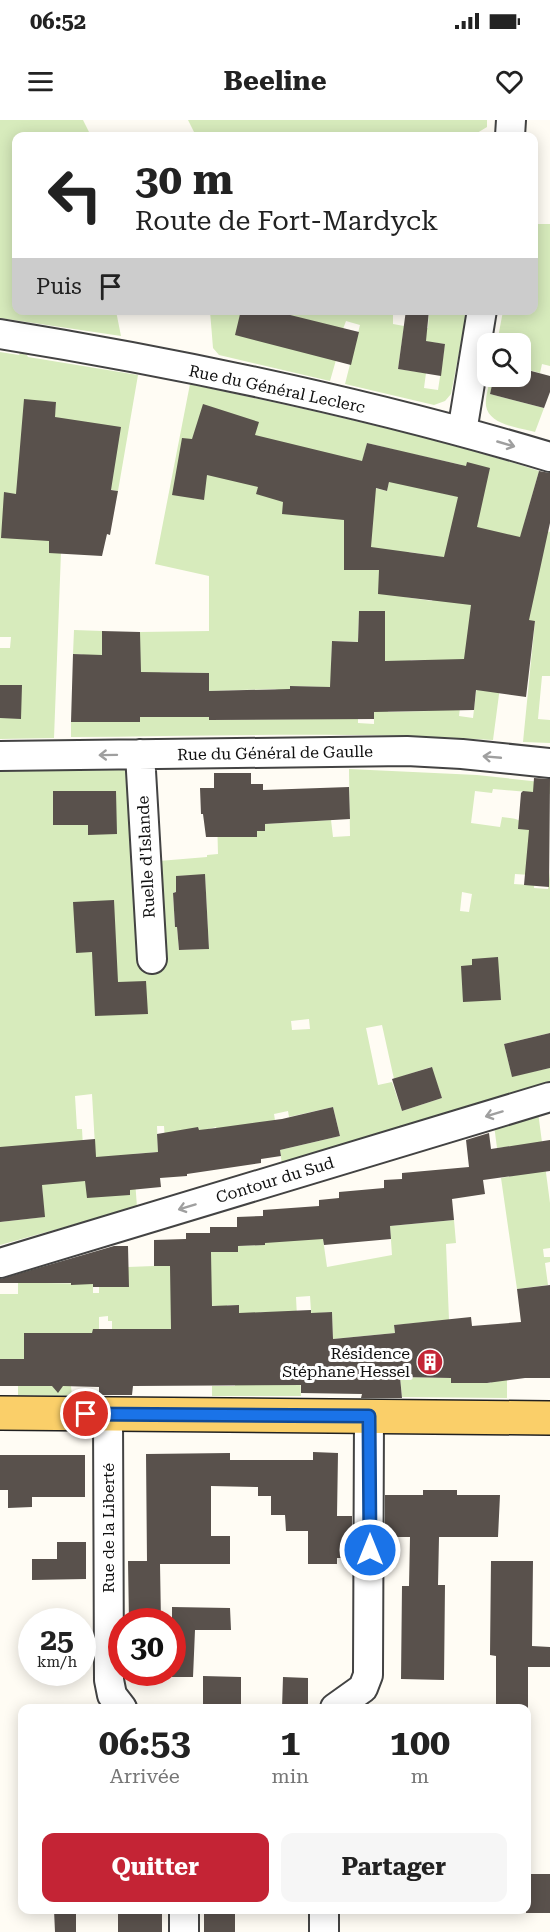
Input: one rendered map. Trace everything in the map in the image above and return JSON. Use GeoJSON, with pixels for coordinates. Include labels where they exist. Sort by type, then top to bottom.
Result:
{"type":"FeatureCollection","features":[{"type":"Feature","properties":{"kind":"main road"},"geometry":{"type":"LineString","coordinates":[[0,1413],[550,1418]]}},
{"type":"Feature","properties":{"kind":"street"},"geometry":{"type":"LineString","coordinates":[[462,432],[481,315]]}},
{"type":"Feature","properties":{"kind":"street","name":"Rue du Général Leclerc"},"geometry":{"type":"LineString","coordinates":[[0,334],[226,376],[462,432],[550,458]]}},
{"type":"Feature","properties":{"kind":"street","name":"Rue du Général de Gaulle"},"geometry":{"type":"LineString","coordinates":[[0,756],[406,751],[550,763]]}},
{"type":"Feature","properties":{"kind":"street","name":"Ruelle d'Islande"},"geometry":{"type":"LineString","coordinates":[[140,754],[152,960]]}},
{"type":"Feature","properties":{"kind":"street","name":"Contour du Sud"},"geometry":{"type":"LineString","coordinates":[[0,1263],[550,1097]]}},
{"type":"Feature","properties":{"kind":"street","name":"Rue de la Liberté"},"geometry":{"type":"LineString","coordinates":[[108,1415],[109,1680],[112,1695],[119,1704]]}},
{"type":"Feature","properties":{"kind":"street"},"geometry":{"type":"LineString","coordinates":[[341,1704],[363,1688],[368,1676],[369,1416]]}},
{"type":"Feature","properties":{"kind":"street"},"geometry":{"type":"LineString","coordinates":[[184,1914],[184,1932]]}},
{"type":"Feature","properties":{"kind":"street"},"geometry":{"type":"LineString","coordinates":[[324,1914],[324,1932]]}},
{"type":"Feature","properties":{"kind":"green space"},"geometry":{"type":"Polygon","coordinates":[[[0,120],[83,120],[89,132],[12,132],[12,315],[117,315],[121,336],[0,318],[0,120]]]}},
{"type":"Feature","properties":{"kind":"green space"},"geometry":{"type":"Polygon","coordinates":[[[188,120],[487,120],[487,127],[479,132],[194,132],[188,120]]]}},
{"type":"Feature","properties":{"kind":"green space"},"geometry":{"type":"Polygon","coordinates":[[[538,224],[550,224],[550,366],[542,364],[540,373],[531,371],[531,333],[499,333],[502,315],[538,315],[538,224]]]}},
{"type":"Feature","properties":{"kind":"green space"},"geometry":{"type":"Polygon","coordinates":[[[210,315],[249,315],[336,360],[330,381],[219,355],[213,348],[210,315]]]}},
{"type":"Feature","properties":{"kind":"green space"},"geometry":{"type":"Polygon","coordinates":[[[283,315],[393,315],[393,324],[404,326],[398,369],[426,373],[424,388],[438,390],[445,344],[415,340],[417,327],[428,328],[429,315],[466,315],[451,394],[445,401],[434,405],[345,384],[360,325],[346,321],[343,329],[283,315]]]}},
{"type":"Feature","properties":{"kind":"green space"},"geometry":{"type":"Polygon","coordinates":[[[0,352],[19,355],[20,353],[28,357],[138,375],[118,491],[98,487],[61,552],[54,738],[0,739],[0,718],[21,685],[0,685],[0,648],[10,648],[11,637],[0,637],[0,352]],[[24,400],[53,436],[56,402],[24,400]]]}},
{"type":"Feature","properties":{"kind":"green space"},"geometry":{"type":"Polygon","coordinates":[[[190,384],[409,434],[539,471],[524,524],[550,532],[550,676],[542,676],[538,719],[550,720],[550,743],[523,742],[535,621],[467,649],[459,716],[473,718],[477,684],[500,687],[493,740],[335,735],[71,737],[71,722],[140,722],[140,716],[209,717],[210,720],[325,719],[325,687],[291,686],[290,693],[275,689],[209,691],[209,673],[161,672],[157,675],[157,686],[81,654],[73,654],[74,630],[102,631],[102,640],[140,641],[140,632],[209,631],[209,576],[155,564],[190,384]],[[367,443],[362,463],[334,478],[387,491],[396,450],[367,443]],[[408,453],[402,484],[455,496],[462,465],[408,453]],[[409,552],[405,597],[432,601],[456,559],[409,552]],[[359,611],[358,638],[363,642],[332,641],[331,670],[358,703],[358,723],[374,724],[374,611],[359,611]],[[411,660],[388,678],[388,712],[429,711],[428,660],[411,660]]]}},
{"type":"Feature","properties":{"kind":"green space"},"geometry":{"type":"Polygon","coordinates":[[[489,387],[492,387],[490,394],[544,408],[535,432],[506,425],[493,418],[488,412],[486,399],[489,387]]]}},
{"type":"Feature","properties":{"kind":"green space"},"geometry":{"type":"Polygon","coordinates":[[[349,769],[477,775],[550,783],[550,794],[493,789],[492,793],[475,791],[471,823],[500,827],[502,817],[520,821],[532,834],[534,842],[536,861],[534,888],[548,889],[550,872],[550,1033],[504,1044],[512,1076],[550,1068],[550,1081],[282,1165],[280,1150],[340,1136],[333,1107],[289,1117],[288,1111],[274,1114],[277,1133],[269,1121],[217,1132],[216,1127],[165,1141],[164,1126],[157,1126],[158,1152],[133,1154],[137,1207],[0,1245],[0,1222],[44,1217],[42,1185],[0,1175],[0,771],[129,770],[165,963],[159,861],[218,854],[217,817],[252,837],[257,837],[257,831],[265,831],[265,824],[331,820],[333,837],[350,836],[349,769]],[[515,874],[514,884],[529,885],[530,875],[515,874]],[[205,875],[176,876],[176,892],[173,893],[179,950],[209,949],[205,875]],[[462,892],[460,911],[469,912],[472,894],[462,892]],[[309,1019],[291,1021],[292,1030],[310,1029],[309,1019]],[[382,1025],[366,1028],[378,1085],[392,1082],[402,1111],[442,1098],[431,1067],[394,1079],[382,1025]],[[92,1094],[75,1096],[77,1129],[82,1129],[83,1147],[95,1146],[92,1094]]]}},
{"type":"Feature","properties":{"kind":"green space"},"geometry":{"type":"Polygon","coordinates":[[[538,1112],[550,1203],[550,1248],[543,1249],[544,1257],[550,1257],[550,1262],[545,1263],[548,1285],[517,1289],[501,1178],[517,1175],[512,1146],[497,1148],[494,1125],[538,1112]]]}},
{"type":"Feature","properties":{"kind":"green space"},"geometry":{"type":"Polygon","coordinates":[[[454,1220],[456,1243],[446,1244],[449,1320],[394,1325],[395,1333],[333,1339],[332,1312],[319,1313],[320,1326],[312,1326],[310,1296],[296,1297],[301,1396],[212,1396],[212,1386],[235,1386],[235,1337],[220,1323],[219,1306],[199,1305],[171,1329],[112,1334],[112,1321],[108,1321],[108,1316],[99,1317],[99,1333],[24,1333],[24,1386],[71,1386],[72,1396],[18,1395],[18,1359],[0,1359],[0,1294],[18,1294],[18,1267],[45,1260],[45,1283],[99,1284],[93,1286],[93,1293],[99,1293],[99,1287],[128,1287],[128,1267],[154,1266],[211,1252],[237,1252],[238,1246],[265,1245],[264,1234],[323,1239],[327,1267],[392,1255],[390,1226],[454,1220]],[[227,1305],[227,1320],[239,1332],[239,1305],[227,1305]],[[260,1312],[260,1333],[245,1385],[296,1385],[296,1351],[269,1312],[260,1312]]]}},
{"type":"Feature","properties":{"kind":"green space"},"geometry":{"type":"Polygon","coordinates":[[[400,1377],[451,1378],[452,1383],[491,1383],[492,1378],[507,1378],[507,1398],[402,1397],[400,1377]]]}},
{"type":"Feature","properties":{"kind":"building"},"geometry":{"type":"Polygon","coordinates":[[[240,315],[290,315],[359,332],[351,365],[235,335],[240,315]]]}},
{"type":"Feature","properties":{"kind":"building"},"geometry":{"type":"Polygon","coordinates":[[[405,315],[429,315],[426,341],[445,344],[441,376],[398,369],[405,315]]]}},
{"type":"Feature","properties":{"kind":"building"},"geometry":{"type":"Polygon","coordinates":[[[531,371],[550,376],[550,392],[544,408],[490,394],[492,387],[531,387],[531,371]]]}},
{"type":"Feature","properties":{"kind":"building"},"geometry":{"type":"Polygon","coordinates":[[[24,399],[56,402],[55,417],[121,427],[111,490],[118,491],[110,535],[107,534],[102,556],[49,553],[49,541],[1,538],[4,492],[16,494],[24,399]]]}},
{"type":"Feature","properties":{"kind":"building"},"geometry":{"type":"Polygon","coordinates":[[[203,404],[259,422],[255,435],[362,461],[367,443],[466,466],[467,462],[490,468],[477,527],[520,537],[539,471],[550,473],[550,523],[529,620],[535,621],[526,697],[476,690],[474,710],[374,712],[374,719],[209,720],[209,717],[140,717],[140,722],[71,722],[73,654],[102,655],[102,631],[140,632],[141,672],[209,673],[209,691],[290,689],[290,686],[330,687],[332,641],[358,642],[359,611],[385,611],[385,661],[464,659],[471,605],[378,594],[379,570],[344,570],[344,520],[282,514],[283,502],[256,494],[258,487],[207,475],[204,500],[172,495],[182,438],[192,439],[203,404]],[[389,482],[387,491],[376,488],[371,547],[444,557],[458,497],[389,482]]]}},
{"type":"Feature","properties":{"kind":"building"},"geometry":{"type":"Polygon","coordinates":[[[0,685],[22,685],[21,719],[0,718],[0,685]]]}},
{"type":"Feature","properties":{"kind":"building"},"geometry":{"type":"Polygon","coordinates":[[[214,773],[251,773],[251,784],[263,784],[263,790],[349,787],[350,819],[265,824],[265,831],[257,831],[257,837],[206,837],[203,814],[201,814],[200,788],[214,788],[214,773]]]}},
{"type":"Feature","properties":{"kind":"building"},"geometry":{"type":"Polygon","coordinates":[[[534,778],[550,779],[549,887],[524,885],[529,830],[518,829],[521,793],[523,791],[533,792],[534,778]]]}},
{"type":"Feature","properties":{"kind":"building"},"geometry":{"type":"Polygon","coordinates":[[[53,791],[116,791],[117,834],[88,835],[88,825],[53,825],[53,791]]]}},
{"type":"Feature","properties":{"kind":"building"},"geometry":{"type":"Polygon","coordinates":[[[205,874],[209,949],[179,950],[173,893],[176,892],[176,876],[205,874]]]}},
{"type":"Feature","properties":{"kind":"building"},"geometry":{"type":"Polygon","coordinates":[[[114,900],[118,982],[146,981],[148,1014],[95,1016],[92,952],[76,953],[73,902],[114,900]]]}},
{"type":"Feature","properties":{"kind":"building"},"geometry":{"type":"Polygon","coordinates":[[[498,957],[501,1000],[463,1002],[461,966],[472,965],[472,959],[498,957]]]}},
{"type":"Feature","properties":{"kind":"building"},"geometry":{"type":"Polygon","coordinates":[[[550,1033],[550,1068],[512,1077],[504,1044],[550,1033]]]}},
{"type":"Feature","properties":{"kind":"building"},"geometry":{"type":"Polygon","coordinates":[[[432,1067],[442,1098],[402,1111],[392,1079],[432,1067]]]}},
{"type":"Feature","properties":{"kind":"building"},"geometry":{"type":"Polygon","coordinates":[[[333,1107],[340,1136],[280,1150],[281,1156],[261,1159],[261,1163],[187,1174],[187,1176],[160,1178],[161,1187],[130,1190],[130,1195],[87,1198],[85,1181],[42,1185],[45,1217],[0,1222],[0,1147],[95,1139],[96,1157],[158,1152],[157,1134],[198,1127],[199,1130],[282,1119],[333,1107]]]}},
{"type":"Feature","properties":{"kind":"building"},"geometry":{"type":"Polygon","coordinates":[[[489,1133],[491,1149],[550,1140],[550,1171],[483,1180],[485,1194],[452,1199],[454,1220],[390,1226],[391,1239],[324,1245],[323,1239],[265,1243],[265,1245],[238,1246],[238,1252],[211,1252],[212,1306],[239,1305],[239,1313],[311,1310],[311,1313],[332,1312],[333,1339],[395,1333],[394,1325],[471,1317],[472,1326],[521,1322],[517,1289],[550,1285],[550,1378],[525,1378],[487,1383],[451,1383],[451,1378],[400,1377],[402,1398],[361,1398],[362,1394],[301,1393],[301,1385],[133,1386],[132,1395],[99,1395],[99,1387],[63,1386],[58,1393],[52,1386],[0,1386],[0,1359],[24,1359],[24,1333],[92,1333],[93,1329],[171,1329],[170,1266],[154,1266],[154,1240],[186,1239],[186,1233],[210,1233],[210,1227],[237,1227],[237,1217],[263,1216],[263,1210],[319,1206],[319,1200],[339,1198],[339,1192],[384,1188],[384,1180],[402,1179],[402,1173],[469,1167],[466,1140],[489,1133]]]}},
{"type":"Feature","properties":{"kind":"building"},"geometry":{"type":"Polygon","coordinates":[[[114,1246],[128,1246],[129,1287],[93,1287],[93,1284],[71,1285],[71,1283],[0,1283],[0,1279],[114,1246]]]}},
{"type":"Feature","properties":{"kind":"building"},"geometry":{"type":"Polygon","coordinates":[[[313,1452],[338,1453],[337,1516],[352,1516],[352,1558],[337,1558],[337,1564],[308,1564],[308,1531],[286,1531],[285,1515],[271,1515],[271,1496],[258,1496],[258,1487],[211,1486],[211,1536],[230,1536],[230,1564],[160,1564],[161,1608],[129,1608],[128,1561],[147,1561],[146,1454],[230,1453],[230,1460],[313,1460],[313,1452]]]}},
{"type":"Feature","properties":{"kind":"building"},"geometry":{"type":"Polygon","coordinates":[[[0,1455],[85,1455],[85,1497],[32,1497],[32,1507],[8,1508],[8,1490],[0,1490],[0,1455]]]}},
{"type":"Feature","properties":{"kind":"building"},"geometry":{"type":"Polygon","coordinates":[[[423,1490],[457,1490],[457,1495],[500,1495],[498,1537],[439,1537],[438,1585],[445,1585],[444,1680],[401,1679],[402,1586],[409,1586],[410,1537],[385,1537],[385,1495],[423,1495],[423,1490]]]}},
{"type":"Feature","properties":{"kind":"building"},"geometry":{"type":"Polygon","coordinates":[[[57,1542],[86,1542],[86,1579],[32,1580],[32,1559],[57,1559],[57,1542]]]}},
{"type":"Feature","properties":{"kind":"building"},"geometry":{"type":"Polygon","coordinates":[[[491,1561],[533,1561],[532,1646],[550,1647],[550,1667],[528,1667],[528,1704],[496,1704],[496,1656],[490,1655],[491,1561]]]}},
{"type":"Feature","properties":{"kind":"building"},"geometry":{"type":"Polygon","coordinates":[[[172,1607],[230,1608],[231,1630],[195,1630],[193,1677],[186,1677],[186,1608],[172,1607]]]}},
{"type":"Feature","properties":{"kind":"building"},"geometry":{"type":"Polygon","coordinates":[[[203,1676],[241,1677],[241,1704],[203,1704],[203,1676]]]}},
{"type":"Feature","properties":{"kind":"building"},"geometry":{"type":"Polygon","coordinates":[[[283,1677],[308,1678],[308,1704],[282,1704],[283,1677]]]}},
{"type":"Feature","properties":{"kind":"building"},"geometry":{"type":"Polygon","coordinates":[[[531,1874],[550,1874],[550,1913],[531,1913],[531,1874]]]}},
{"type":"Feature","properties":{"kind":"building"},"geometry":{"type":"Polygon","coordinates":[[[54,1914],[76,1914],[76,1932],[55,1932],[54,1914]]]}},
{"type":"Feature","properties":{"kind":"building"},"geometry":{"type":"Polygon","coordinates":[[[118,1914],[162,1914],[162,1932],[118,1932],[118,1914]]]}},
{"type":"Feature","properties":{"kind":"building"},"geometry":{"type":"Polygon","coordinates":[[[204,1914],[235,1914],[235,1932],[204,1932],[204,1914]]]}},
{"type":"Feature","properties":{"kind":"place","name":"Résidence Stéphane Hessel"},"geometry":{"type":"Point","coordinates":[430,1362]}},
{"type":"Feature","properties":{"kind":"route"},"geometry":{"type":"LineString","coordinates":[[86,1414],[369,1416],[370,1550]]}}]}
